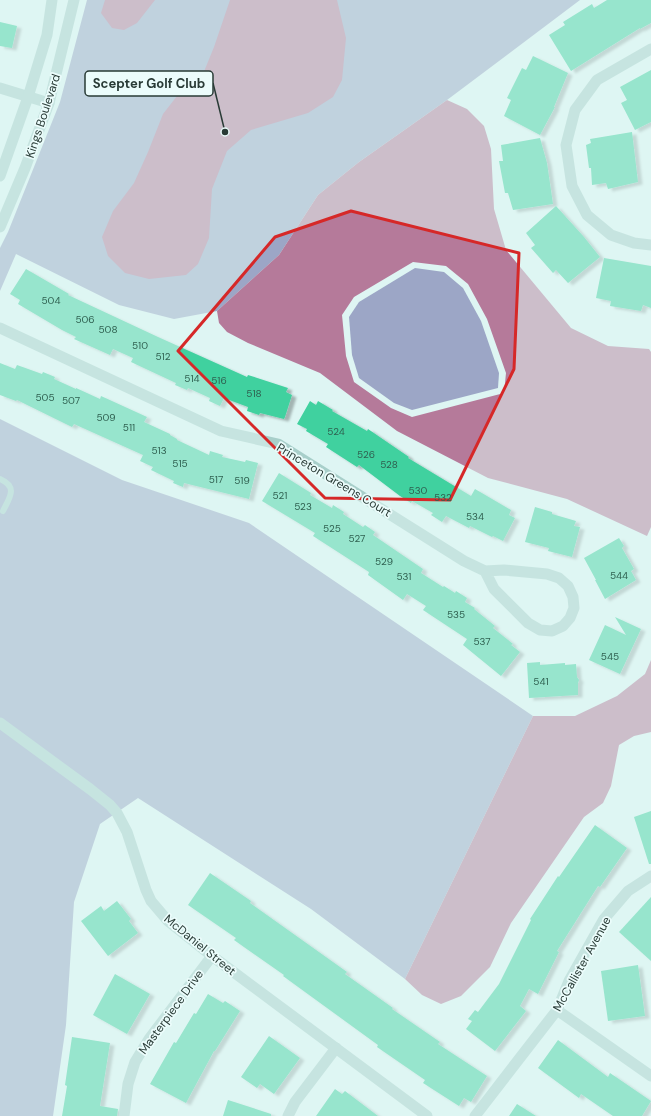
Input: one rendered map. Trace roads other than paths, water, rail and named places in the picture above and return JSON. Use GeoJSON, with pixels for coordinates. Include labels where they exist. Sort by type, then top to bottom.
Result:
{"type":"FeatureCollection","features":[{"type":"Feature","properties":{"kind":"street","name":"Kings Boulevard"},"geometry":{"type":"LineString","coordinates":[[0,176],[28,97],[47,36],[52,0]]}},
{"type":"Feature","properties":{"kind":"street","name":"Kings Boulevard"},"geometry":{"type":"LineString","coordinates":[[0,228],[26,168],[49,103],[74,0]]}},
{"type":"Feature","properties":{"kind":"street"},"geometry":{"type":"LineString","coordinates":[[651,49],[597,80],[575,110],[566,145],[572,186],[587,215],[610,235],[634,243],[651,245]]}},
{"type":"Feature","properties":{"kind":"street"},"geometry":{"type":"LineString","coordinates":[[0,88],[49,103]]}},
{"type":"Feature","properties":{"kind":"street","name":"Princeton Greens Court"},"geometry":{"type":"LineString","coordinates":[[0,328],[221,431],[278,444],[464,560],[485,571]]}},
{"type":"Feature","properties":{"kind":"street"},"geometry":{"type":"LineString","coordinates":[[504,570],[548,574],[559,578],[568,586],[573,597],[574,608],[570,618],[563,626],[552,631],[540,630],[528,623],[494,589],[485,571],[504,570]]}},
{"type":"Feature","properties":{"kind":"street","name":"McDaniel Street"},"geometry":{"type":"LineString","coordinates":[[0,723],[90,788],[117,813],[127,832],[142,880],[151,901],[168,922],[427,1116]]}},
{"type":"Feature","properties":{"kind":"street","name":"McCallister Avenue"},"geometry":{"type":"LineString","coordinates":[[475,1116],[557,1010],[569,981],[604,919],[628,891],[651,876]]}},
{"type":"Feature","properties":{"kind":"street","name":"Masterpiece Drive"},"geometry":{"type":"LineString","coordinates":[[124,1116],[128,1084],[135,1062],[149,1040],[212,956]]}},
{"type":"Feature","properties":{"kind":"street"},"geometry":{"type":"LineString","coordinates":[[557,1010],[651,1076]]}},
{"type":"Feature","properties":{"kind":"street"},"geometry":{"type":"LineString","coordinates":[[288,1116],[295,1102],[336,1048]]}},
{"type":"Feature","properties":{"kind":"lane"},"geometry":{"type":"LineString","coordinates":[[0,479],[7,482],[12,490],[1,513]]}},
{"type":"Feature","properties":{"kind":"place","name":"Scepter Golf Club"},"geometry":{"type":"Point","coordinates":[225,132]}}]}
